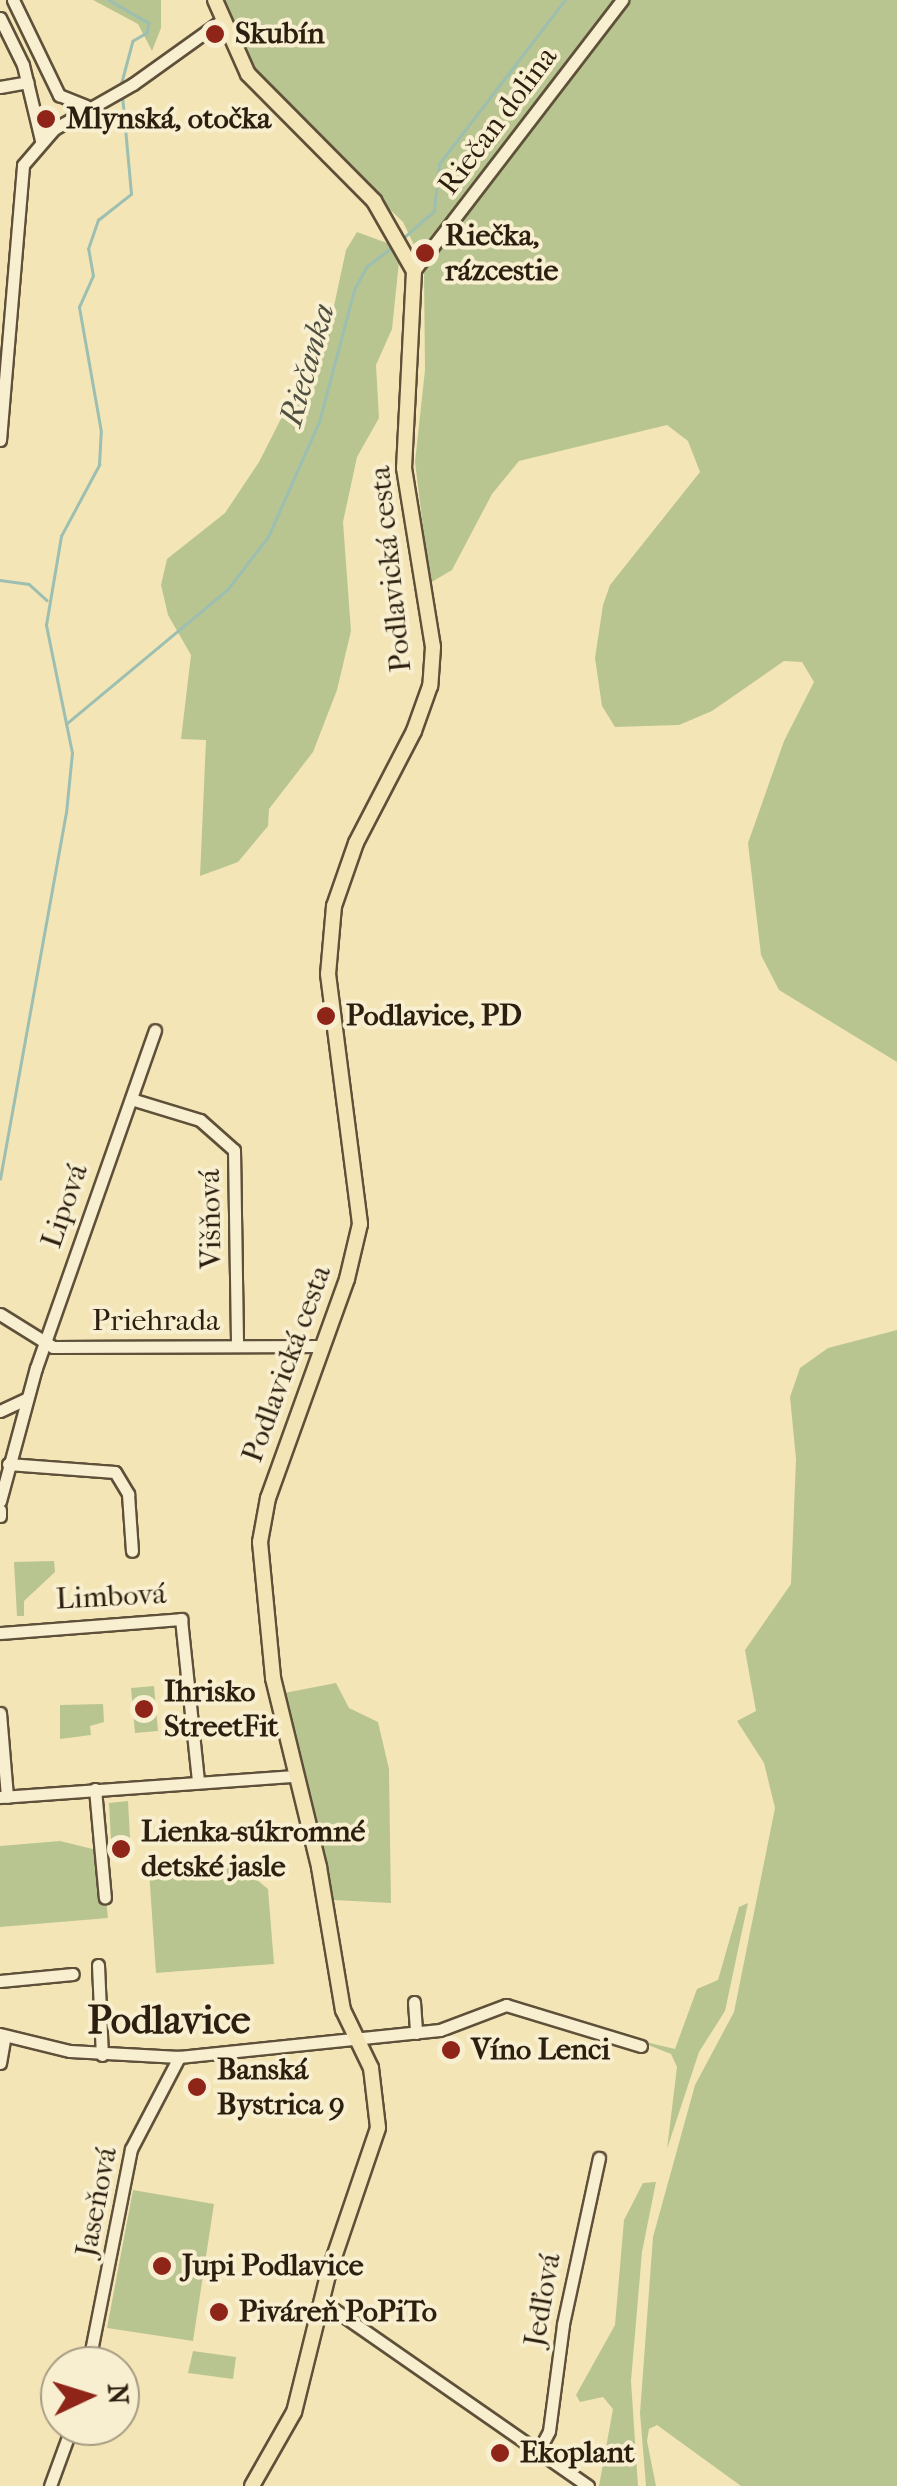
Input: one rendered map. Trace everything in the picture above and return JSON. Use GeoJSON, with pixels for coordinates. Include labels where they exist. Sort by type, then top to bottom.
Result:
{"type":"FeatureCollection","features":[{"type":"Feature","properties":{"kind":"main road","name":"Podlavická cesta"},"geometry":{"type":"LineString","coordinates":[[215,0],[221,22],[248,74],[397,232],[414,271],[404,468],[432,666],[414,731],[343,875],[331,924],[332,1010],[361,1207],[354,1259],[268,1498],[260,1542],[266,1640],[318,1863],[343,2010],[371,2068],[378,2128],[322,2301],[294,2412],[252,2486]]}},
{"type":"Feature","properties":{"kind":"street"},"geometry":{"type":"LineString","coordinates":[[13,0],[59,95],[86,106]]}},
{"type":"Feature","properties":{"kind":"street","name":"Riečan dolina"},"geometry":{"type":"LineString","coordinates":[[414,271],[622,0]]}},
{"type":"Feature","properties":{"kind":"street"},"geometry":{"type":"LineString","coordinates":[[0,18],[28,82],[40,140]]}},
{"type":"Feature","properties":{"kind":"street"},"geometry":{"type":"LineString","coordinates":[[0,440],[19,179],[40,140],[86,106],[126,88],[221,22]]}},
{"type":"Feature","properties":{"kind":"street"},"geometry":{"type":"LineString","coordinates":[[0,87],[28,82]]}},
{"type":"Feature","properties":{"kind":"street","name":"Lipová"},"geometry":{"type":"LineString","coordinates":[[0,1501],[44,1344],[155,1030]]}},
{"type":"Feature","properties":{"kind":"street","name":"Višňová"},"geometry":{"type":"LineString","coordinates":[[132,1099],[206,1123],[234,1150],[237,1346]]}},
{"type":"Feature","properties":{"kind":"street"},"geometry":{"type":"LineString","coordinates":[[0,1314],[44,1344]]}},
{"type":"Feature","properties":{"kind":"street","name":"Priehrada"},"geometry":{"type":"LineString","coordinates":[[44,1344],[322,1346]]}},
{"type":"Feature","properties":{"kind":"street"},"geometry":{"type":"LineString","coordinates":[[0,1411],[26,1399]]}},
{"type":"Feature","properties":{"kind":"street"},"geometry":{"type":"LineString","coordinates":[[8,1464],[115,1472],[128,1494],[132,1551]]}},
{"type":"Feature","properties":{"kind":"street","name":"Limbová"},"geometry":{"type":"LineString","coordinates":[[0,1633],[182,1619],[198,1782]]}},
{"type":"Feature","properties":{"kind":"street"},"geometry":{"type":"LineString","coordinates":[[0,1713],[3,1797],[296,1776]]}},
{"type":"Feature","properties":{"kind":"street"},"geometry":{"type":"LineString","coordinates":[[95,1789],[105,1898]]}},
{"type":"Feature","properties":{"kind":"street"},"geometry":{"type":"LineString","coordinates":[[98,1965],[102,2055]]}},
{"type":"Feature","properties":{"kind":"street"},"geometry":{"type":"LineString","coordinates":[[0,1981],[73,1974]]}},
{"type":"Feature","properties":{"kind":"street"},"geometry":{"type":"LineString","coordinates":[[414,2002],[416,2033]]}},
{"type":"Feature","properties":{"kind":"street"},"geometry":{"type":"LineString","coordinates":[[0,2063],[2,2035],[102,2055],[179,2057],[447,2029],[506,2005],[641,2046]]}},
{"type":"Feature","properties":{"kind":"street","name":"Jaseňová"},"geometry":{"type":"LineString","coordinates":[[92,2346],[131,2149],[179,2057]]}},
{"type":"Feature","properties":{"kind":"street","name":"Jedľová"},"geometry":{"type":"LineString","coordinates":[[539,2450],[550,2430],[565,2310],[599,2158]]}},
{"type":"Feature","properties":{"kind":"street"},"geometry":{"type":"LineString","coordinates":[[322,2301],[588,2486]]}},
{"type":"Feature","properties":{"kind":"street"},"geometry":{"type":"LineString","coordinates":[[50,2486],[65,2446]]}},
{"type":"Feature","properties":{"kind":"green space"},"geometry":{"type":"Polygon","coordinates":[[[93,0],[161,0],[161,28],[152,51],[138,24],[93,0]]]}},
{"type":"Feature","properties":{"kind":"green space"},"geometry":{"type":"Polygon","coordinates":[[[221,0],[897,0],[897,1062],[779,990],[761,955],[748,843],[784,741],[814,682],[802,662],[784,661],[712,711],[679,725],[615,727],[602,706],[595,658],[603,605],[610,585],[700,472],[688,441],[667,425],[519,461],[492,494],[452,570],[430,583],[415,462],[425,370],[424,272],[403,222],[268,93],[231,47],[221,0]]]}},
{"type":"Feature","properties":{"kind":"green space"},"geometry":{"type":"Polygon","coordinates":[[[357,232],[398,247],[399,262],[392,329],[376,365],[379,418],[357,457],[343,522],[351,631],[337,690],[313,752],[269,809],[268,826],[238,862],[200,876],[206,740],[181,739],[191,655],[168,615],[161,585],[167,559],[225,513],[259,462],[331,320],[346,250],[357,232]]]}},
{"type":"Feature","properties":{"kind":"green space"},"geometry":{"type":"Polygon","coordinates":[[[897,1330],[897,2486],[741,2486],[657,2425],[649,2429],[647,2441],[656,2486],[646,2486],[640,2413],[653,2237],[695,2085],[734,2012],[775,1808],[764,1763],[737,1721],[756,1711],[745,1650],[791,1584],[796,1459],[790,1397],[800,1368],[828,1348],[897,1330]]]}},
{"type":"Feature","properties":{"kind":"green space"},"geometry":{"type":"Polygon","coordinates":[[[54,1561],[55,1572],[24,1601],[24,1616],[17,1616],[14,1562],[54,1561]]]}},
{"type":"Feature","properties":{"kind":"green space"},"geometry":{"type":"Polygon","coordinates":[[[336,1683],[349,1708],[378,1722],[389,1769],[391,1903],[334,1900],[284,1693],[336,1683]]]}},
{"type":"Feature","properties":{"kind":"green space","name":"Ihrisko StreetFit"},"geometry":{"type":"Polygon","coordinates":[[[154,1686],[158,1731],[135,1733],[131,1688],[154,1686]]]}},
{"type":"Feature","properties":{"kind":"green space"},"geometry":{"type":"Polygon","coordinates":[[[103,1704],[104,1722],[90,1726],[91,1735],[60,1739],[60,1705],[103,1704]]]}},
{"type":"Feature","properties":{"kind":"green space"},"geometry":{"type":"Polygon","coordinates":[[[128,1801],[130,1838],[111,1840],[109,1803],[128,1801]]]}},
{"type":"Feature","properties":{"kind":"green space"},"geometry":{"type":"Polygon","coordinates":[[[60,1841],[101,1851],[108,1918],[0,1927],[0,1846],[60,1841]]]}},
{"type":"Feature","properties":{"kind":"green space"},"geometry":{"type":"Polygon","coordinates":[[[239,1865],[268,1889],[274,1964],[156,1973],[149,1871],[239,1865]]]}},
{"type":"Feature","properties":{"kind":"green space"},"geometry":{"type":"Polygon","coordinates":[[[748,1903],[725,2011],[699,2052],[667,2149],[677,2067],[671,2054],[633,2039],[675,2049],[697,1989],[718,1980],[739,1907],[748,1903]]]}},
{"type":"Feature","properties":{"kind":"green space"},"geometry":{"type":"Polygon","coordinates":[[[656,2182],[642,2252],[631,2381],[638,2486],[599,2486],[613,2409],[603,2397],[580,2402],[576,2395],[615,2325],[624,2220],[643,2183],[656,2182]]]}},
{"type":"Feature","properties":{"kind":"green space","name":"Jupi Podlavice"},"geometry":{"type":"Polygon","coordinates":[[[133,2190],[214,2204],[193,2341],[107,2328],[133,2190]]]}},
{"type":"Feature","properties":{"kind":"green space"},"geometry":{"type":"Polygon","coordinates":[[[193,2351],[236,2357],[233,2379],[188,2373],[193,2351]]]}},
{"type":"Feature","properties":{"kind":"waterway"},"geometry":{"type":"LineString","coordinates":[[109,0],[149,23],[147,33],[133,41],[122,82]]}},
{"type":"Feature","properties":{"kind":"waterway","name":"Riečanka"},"geometry":{"type":"LineString","coordinates":[[401,240],[434,211],[439,164],[565,0]]}},
{"type":"Feature","properties":{"kind":"waterway"},"geometry":{"type":"LineString","coordinates":[[0,1179],[66,813],[72,753],[46,625],[61,536],[99,465],[101,432],[79,307],[93,276],[88,249],[98,220],[131,194],[122,95]]}},
{"type":"Feature","properties":{"kind":"waterway","name":"Riečanka"},"geometry":{"type":"LineString","coordinates":[[66,724],[227,590],[268,537],[319,422],[354,290],[366,267],[395,245]]}},
{"type":"Feature","properties":{"kind":"waterway"},"geometry":{"type":"LineString","coordinates":[[0,580],[29,584],[47,600]]}},
{"type":"Feature","properties":{"kind":"place","name":"Skubín"},"geometry":{"type":"Point","coordinates":[215,34]}},
{"type":"Feature","properties":{"kind":"place","name":"Mlynská, otočka"},"geometry":{"type":"Point","coordinates":[46,119]}},
{"type":"Feature","properties":{"kind":"place","name":"Riečka, rázcestie"},"geometry":{"type":"Point","coordinates":[425,253]}},
{"type":"Feature","properties":{"kind":"place","name":"Podlavice, PD"},"geometry":{"type":"Point","coordinates":[326,1016]}},
{"type":"Feature","properties":{"kind":"place","name":"Ihrisko StreetFit"},"geometry":{"type":"Point","coordinates":[144,1709]}},
{"type":"Feature","properties":{"kind":"place","name":"Lienka-súkromné detské jasle"},"geometry":{"type":"Point","coordinates":[121,1849]}},
{"type":"Feature","properties":{"kind":"place","name":"Víno Lenci"},"geometry":{"type":"Point","coordinates":[451,2050]}},
{"type":"Feature","properties":{"kind":"place","name":"Banská Bystrica 9"},"geometry":{"type":"Point","coordinates":[197,2087]}},
{"type":"Feature","properties":{"kind":"place","name":"Jupi Podlavice"},"geometry":{"type":"Point","coordinates":[162,2266]}},
{"type":"Feature","properties":{"kind":"place","name":"Piváreň PoPiTo"},"geometry":{"type":"Point","coordinates":[219,2312]}},
{"type":"Feature","properties":{"kind":"place","name":"Ekoplant"},"geometry":{"type":"Point","coordinates":[500,2453]}},
{"type":"Feature","properties":{"kind":"district","name":"Podlavice"},"geometry":{"type":"Point","coordinates":[169,2020]}}]}
